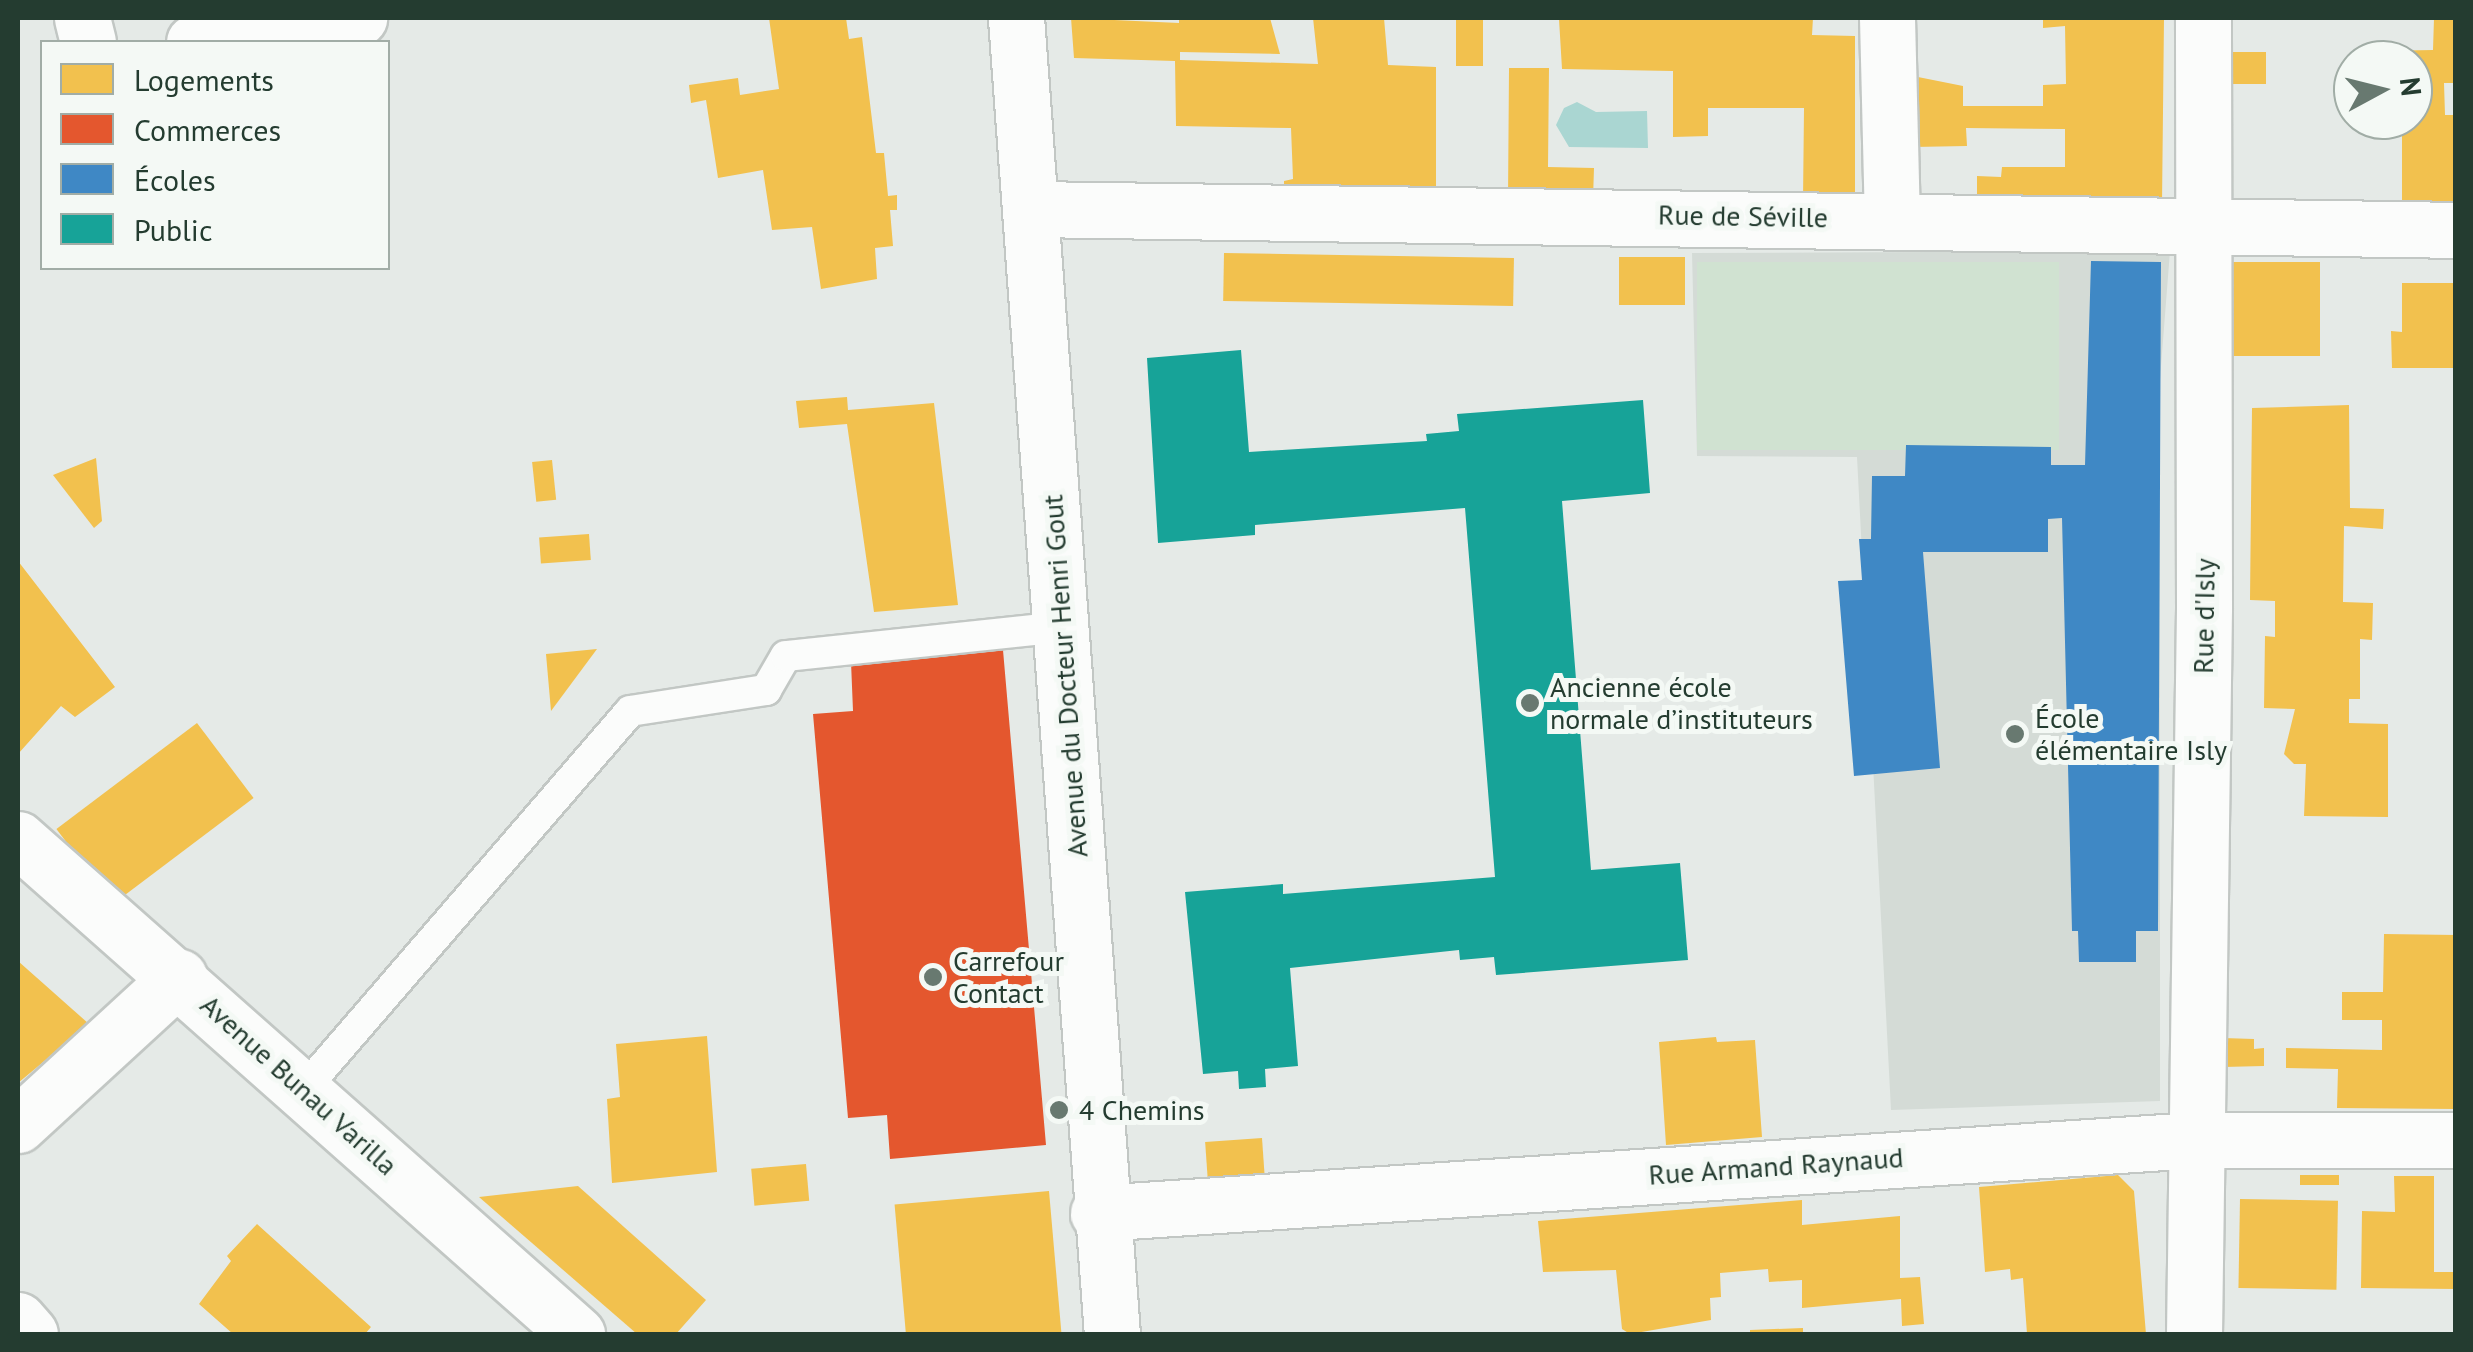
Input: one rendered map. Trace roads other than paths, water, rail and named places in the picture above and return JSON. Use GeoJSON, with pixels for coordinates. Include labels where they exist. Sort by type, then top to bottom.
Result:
{"type":"FeatureCollection","features":[{"type":"Feature","properties":{"kind":"street"},"geometry":{"type":"LineString","coordinates":[[208,40],[360,18]]}},
{"type":"Feature","properties":{"kind":"street","name":"Avenue du Docteur Henri Gout"},"geometry":{"type":"LineString","coordinates":[[1016,18],[1063,627],[1098,1213],[1112,1334]]}},
{"type":"Feature","properties":{"kind":"street"},"geometry":{"type":"LineString","coordinates":[[1887,18],[1892,217]]}},
{"type":"Feature","properties":{"kind":"street","name":"Rue d'Isly"},"geometry":{"type":"LineString","coordinates":[[2194,1334],[2203,18]]}},
{"type":"Feature","properties":{"kind":"street","name":"Rue de Séville"},"geometry":{"type":"LineString","coordinates":[[1031,209],[1892,217],[2204,228],[2456,230]]}},
{"type":"Feature","properties":{"kind":"street","name":"Avenue Bunau Varilla"},"geometry":{"type":"LineString","coordinates":[[18,839],[180,977],[577,1334]]}},
{"type":"Feature","properties":{"kind":"street"},"geometry":{"type":"LineString","coordinates":[[18,1125],[180,977]]}},
{"type":"Feature","properties":{"kind":"street","name":"Rue Armand Raynaud"},"geometry":{"type":"LineString","coordinates":[[1098,1213],[2194,1140],[2456,1140]]}},
{"type":"Feature","properties":{"kind":"street"},"geometry":{"type":"LineString","coordinates":[[18,1320],[30,1334]]}},
{"type":"Feature","properties":{"kind":"lane"},"geometry":{"type":"LineString","coordinates":[[304,1089],[630,711],[766,690],[786,656],[1063,627]]}},
{"type":"Feature","properties":{"kind":"water"},"geometry":{"type":"Polygon","coordinates":[[[1577,102],[1596,112],[1647,111],[1648,148],[1569,147],[1556,125],[1564,108],[1577,102]]]}},
{"type":"Feature","properties":{"kind":"place","name":"Ancienne école normale d’instituteurs"},"geometry":{"type":"Point","coordinates":[1530,703]}},
{"type":"Feature","properties":{"kind":"place","name":"École élémentaire Isly"},"geometry":{"type":"Point","coordinates":[2015,734]}},
{"type":"Feature","properties":{"kind":"place","name":"Carrefour Contact"},"geometry":{"type":"Point","coordinates":[933,977]}},
{"type":"Feature","properties":{"kind":"place","name":"4 Chemins"},"geometry":{"type":"Point","coordinates":[1059,1110]}}]}
